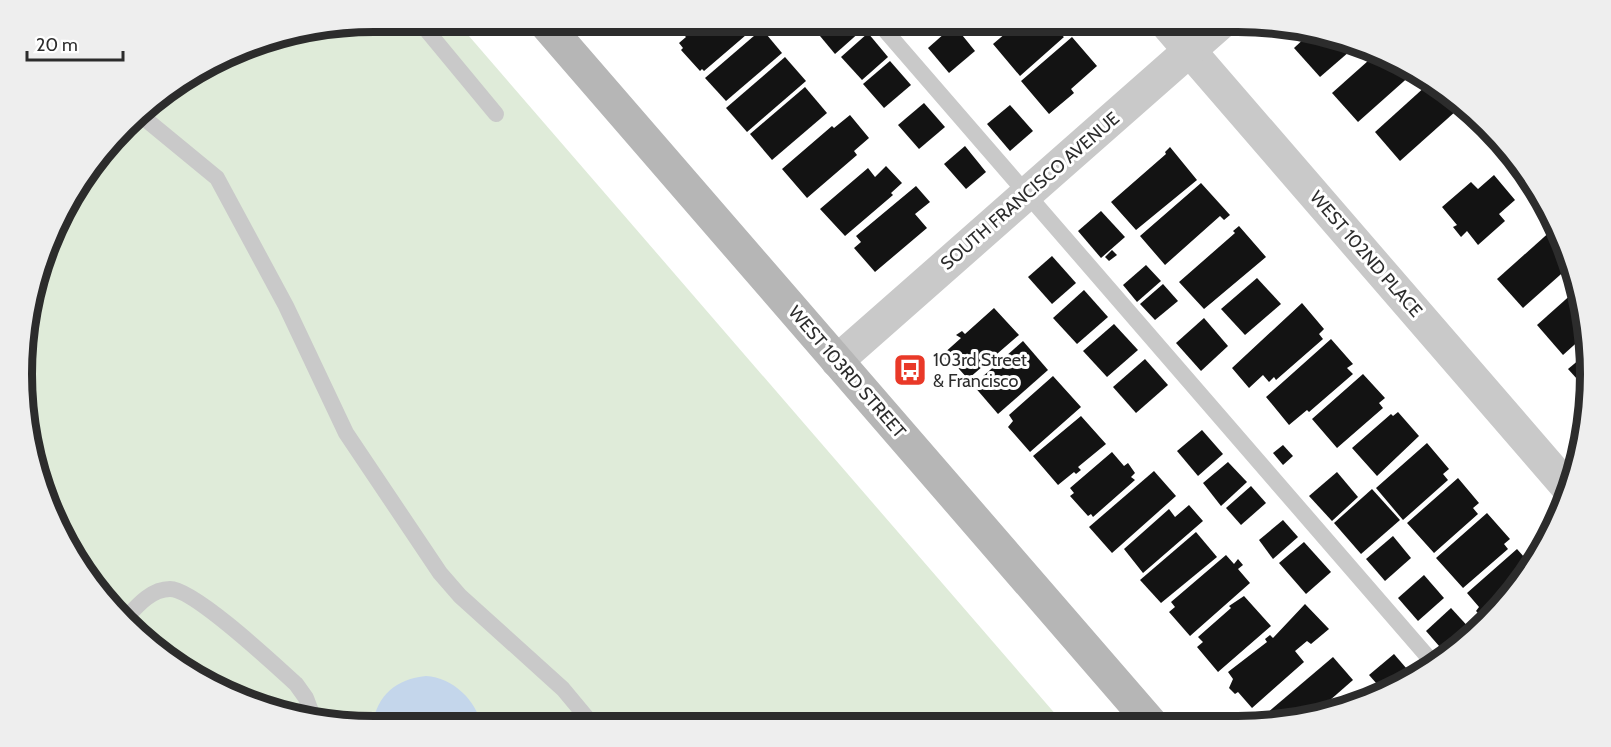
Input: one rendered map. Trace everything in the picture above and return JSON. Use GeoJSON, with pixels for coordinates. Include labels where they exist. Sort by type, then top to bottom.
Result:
{"type":"FeatureCollection","features":[{"type":"Feature","properties":{"kind":"main road","name":"WEST 103RD STREET"},"geometry":{"type":"LineString","coordinates":[[553,32],[1145,716]]}},
{"type":"Feature","properties":{"kind":"street","name":"WEST 102ND PLACE"},"geometry":{"type":"LineString","coordinates":[[1173,32],[1562,480]]}},
{"type":"Feature","properties":{"kind":"street","name":"SOUTH FRANCISCO AVENUE"},"geometry":{"type":"LineString","coordinates":[[837,361],[1210,32]]}},
{"type":"Feature","properties":{"kind":"lane"},"geometry":{"type":"LineString","coordinates":[[428,32],[496,114]]}},
{"type":"Feature","properties":{"kind":"lane"},"geometry":{"type":"LineString","coordinates":[[887,32],[1428,658]]}},
{"type":"Feature","properties":{"kind":"lane"},"geometry":{"type":"LineString","coordinates":[[145,119],[217,178],[286,306],[346,434],[440,573],[460,596],[563,689],[586,716]]}},
{"type":"Feature","properties":{"kind":"lane"},"geometry":{"type":"LineString","coordinates":[[130,613],[146,597],[158,591],[170,589],[192,596],[296,684],[306,698],[310,710]]}},
{"type":"Feature","properties":{"kind":"green space"},"geometry":{"type":"Polygon","coordinates":[[[466,32],[1057,716],[374,716],[329,713],[264,697],[202,670],[148,631],[116,599],[89,564],[67,525],[43,462],[34,418],[32,351],[38,307],[50,264],[77,202],[116,148],[148,116],[183,89],[222,67],[285,43],[329,34],[466,32]]]}},
{"type":"Feature","properties":{"kind":"water"},"geometry":{"type":"Polygon","coordinates":[[[426,676],[436,678],[454,686],[468,699],[479,716],[375,716],[383,697],[390,690],[415,678],[426,676]]]}},
{"type":"Feature","properties":{"kind":"building"},"geometry":{"type":"Polygon","coordinates":[[[687,32],[744,32],[746,35],[704,71],[702,69],[700,71],[681,50],[683,48],[679,43],[686,37],[684,35],[687,32]]]}},
{"type":"Feature","properties":{"kind":"building"},"geometry":{"type":"Polygon","coordinates":[[[759,32],[764,32],[782,53],[726,101],[705,78],[759,32]]]}},
{"type":"Feature","properties":{"kind":"building"},"geometry":{"type":"Polygon","coordinates":[[[817,32],[860,32],[835,54],[817,32]]]}},
{"type":"Feature","properties":{"kind":"building"},"geometry":{"type":"Polygon","coordinates":[[[946,32],[960,32],[975,51],[949,73],[928,48],[946,32]]]}},
{"type":"Feature","properties":{"kind":"building"},"geometry":{"type":"Polygon","coordinates":[[[1007,32],[1058,32],[1064,37],[1020,76],[993,44],[1007,32]]]}},
{"type":"Feature","properties":{"kind":"building"},"geometry":{"type":"Polygon","coordinates":[[[868,33],[888,57],[862,80],[841,57],[868,33]]]}},
{"type":"Feature","properties":{"kind":"building"},"geometry":{"type":"Polygon","coordinates":[[[1072,37],[1097,66],[1071,89],[1074,93],[1049,114],[1021,81],[1072,37]]]}},
{"type":"Feature","properties":{"kind":"building"},"geometry":{"type":"Polygon","coordinates":[[[1305,38],[1350,51],[1320,77],[1294,48],[1305,38]]]}},
{"type":"Feature","properties":{"kind":"building"},"geometry":{"type":"Polygon","coordinates":[[[785,57],[806,81],[747,132],[726,108],[785,57]]]}},
{"type":"Feature","properties":{"kind":"building"},"geometry":{"type":"Polygon","coordinates":[[[1370,59],[1409,77],[1358,122],[1332,93],[1370,59]]]}},
{"type":"Feature","properties":{"kind":"building"},"geometry":{"type":"Polygon","coordinates":[[[890,61],[911,85],[884,108],[863,84],[890,61]]]}},
{"type":"Feature","properties":{"kind":"building"},"geometry":{"type":"Polygon","coordinates":[[[805,87],[827,113],[772,160],[750,134],[805,87]]]}},
{"type":"Feature","properties":{"kind":"building"},"geometry":{"type":"Polygon","coordinates":[[[1425,87],[1456,111],[1400,161],[1375,132],[1425,87]]]}},
{"type":"Feature","properties":{"kind":"building"},"geometry":{"type":"Polygon","coordinates":[[[924,103],[945,127],[919,149],[898,125],[924,103]]]}},
{"type":"Feature","properties":{"kind":"building"},"geometry":{"type":"Polygon","coordinates":[[[1010,105],[1033,131],[1010,151],[987,124],[1010,105]]]}},
{"type":"Feature","properties":{"kind":"building"},"geometry":{"type":"Polygon","coordinates":[[[850,115],[869,138],[854,151],[857,155],[807,198],[782,169],[832,126],[834,128],[850,115]]]}},
{"type":"Feature","properties":{"kind":"building"},"geometry":{"type":"Polygon","coordinates":[[[965,146],[986,172],[966,189],[944,164],[965,146]]]}},
{"type":"Feature","properties":{"kind":"building"},"geometry":{"type":"Polygon","coordinates":[[[1170,147],[1197,180],[1136,230],[1111,202],[1166,154],[1165,152],[1170,147]]]}},
{"type":"Feature","properties":{"kind":"building"},"geometry":{"type":"Polygon","coordinates":[[[886,166],[902,183],[891,193],[893,195],[845,236],[820,209],[868,168],[875,177],[886,166]]]}},
{"type":"Feature","properties":{"kind":"building"},"geometry":{"type":"Polygon","coordinates":[[[1494,175],[1515,200],[1499,214],[1505,221],[1478,245],[1467,231],[1461,237],[1453,227],[1457,225],[1442,207],[1471,182],[1478,189],[1494,175]]]}},
{"type":"Feature","properties":{"kind":"building"},"geometry":{"type":"Polygon","coordinates":[[[1201,183],[1230,215],[1224,220],[1220,216],[1165,265],[1140,236],[1201,183]]]}},
{"type":"Feature","properties":{"kind":"building"},"geometry":{"type":"Polygon","coordinates":[[[916,186],[930,202],[915,214],[927,228],[875,272],[854,248],[861,242],[856,236],[916,186]]]}},
{"type":"Feature","properties":{"kind":"building"},"geometry":{"type":"Polygon","coordinates":[[[1101,211],[1125,237],[1101,258],[1078,231],[1101,211]]]}},
{"type":"Feature","properties":{"kind":"building"},"geometry":{"type":"Polygon","coordinates":[[[1239,226],[1266,257],[1204,309],[1179,282],[1235,233],[1233,231],[1239,226]]]}},
{"type":"Feature","properties":{"kind":"building"},"geometry":{"type":"Polygon","coordinates":[[[1549,233],[1564,272],[1523,308],[1497,279],[1549,233]]]}},
{"type":"Feature","properties":{"kind":"building"},"geometry":{"type":"Polygon","coordinates":[[[1112,250],[1117,255],[1109,261],[1105,257],[1112,250]]]}},
{"type":"Feature","properties":{"kind":"building"},"geometry":{"type":"Polygon","coordinates":[[[1052,256],[1076,283],[1052,304],[1028,277],[1052,256]]]}},
{"type":"Feature","properties":{"kind":"building"},"geometry":{"type":"Polygon","coordinates":[[[1146,265],[1161,281],[1137,302],[1123,285],[1146,265]]]}},
{"type":"Feature","properties":{"kind":"building"},"geometry":{"type":"Polygon","coordinates":[[[1257,278],[1281,304],[1245,335],[1221,309],[1257,278]]]}},
{"type":"Feature","properties":{"kind":"building"},"geometry":{"type":"Polygon","coordinates":[[[1163,284],[1178,301],[1155,320],[1140,304],[1163,284]]]}},
{"type":"Feature","properties":{"kind":"building"},"geometry":{"type":"Polygon","coordinates":[[[1084,290],[1108,317],[1077,344],[1053,318],[1084,290]]]}},
{"type":"Feature","properties":{"kind":"building"},"geometry":{"type":"Polygon","coordinates":[[[1570,295],[1578,341],[1563,355],[1537,325],[1570,295]]]}},
{"type":"Feature","properties":{"kind":"building"},"geometry":{"type":"Polygon","coordinates":[[[1302,303],[1324,329],[1319,334],[1323,339],[1276,380],[1274,377],[1269,382],[1263,375],[1249,388],[1232,368],[1302,303]]]}},
{"type":"Feature","properties":{"kind":"building"},"geometry":{"type":"Polygon","coordinates":[[[994,308],[1019,335],[968,379],[951,360],[948,363],[942,355],[961,338],[956,335],[962,331],[965,334],[994,308]]]}},
{"type":"Feature","properties":{"kind":"building"},"geometry":{"type":"Polygon","coordinates":[[[1204,318],[1228,346],[1201,371],[1176,343],[1204,318]]]}},
{"type":"Feature","properties":{"kind":"building"},"geometry":{"type":"Polygon","coordinates":[[[1114,324],[1138,350],[1107,377],[1083,351],[1114,324]]]}},
{"type":"Feature","properties":{"kind":"building"},"geometry":{"type":"Polygon","coordinates":[[[1331,339],[1353,364],[1347,368],[1353,374],[1309,412],[1307,410],[1289,425],[1266,397],[1331,339]]]}},
{"type":"Feature","properties":{"kind":"building"},"geometry":{"type":"Polygon","coordinates":[[[1023,341],[1048,370],[998,414],[973,385],[1023,341]]]}},
{"type":"Feature","properties":{"kind":"building"},"geometry":{"type":"Polygon","coordinates":[[[1145,359],[1168,385],[1136,413],[1113,387],[1145,359]]]}},
{"type":"Feature","properties":{"kind":"building"},"geometry":{"type":"Polygon","coordinates":[[[1579,360],[1580,382],[1568,369],[1579,360]]]}},
{"type":"Feature","properties":{"kind":"building"},"geometry":{"type":"Polygon","coordinates":[[[1363,374],[1385,398],[1379,403],[1383,408],[1337,448],[1312,419],[1363,374]]]}},
{"type":"Feature","properties":{"kind":"building"},"geometry":{"type":"Polygon","coordinates":[[[1053,376],[1081,407],[1030,452],[1008,427],[1013,421],[1009,415],[1053,376]]]}},
{"type":"Feature","properties":{"kind":"building"},"geometry":{"type":"Polygon","coordinates":[[[1398,412],[1419,436],[1377,476],[1352,448],[1391,414],[1393,416],[1398,412]]]}},
{"type":"Feature","properties":{"kind":"building"},"geometry":{"type":"Polygon","coordinates":[[[1081,416],[1106,444],[1078,467],[1081,470],[1076,474],[1074,472],[1058,485],[1033,456],[1081,416]]]}},
{"type":"Feature","properties":{"kind":"building"},"geometry":{"type":"Polygon","coordinates":[[[1202,430],[1223,454],[1198,476],[1177,451],[1202,430]]]}},
{"type":"Feature","properties":{"kind":"building"},"geometry":{"type":"Polygon","coordinates":[[[1427,443],[1449,469],[1443,474],[1448,480],[1403,520],[1376,488],[1427,443]]]}},
{"type":"Feature","properties":{"kind":"building"},"geometry":{"type":"Polygon","coordinates":[[[1283,445],[1293,456],[1283,465],[1273,453],[1283,445]]]}},
{"type":"Feature","properties":{"kind":"building"},"geometry":{"type":"Polygon","coordinates":[[[1112,452],[1124,466],[1128,463],[1135,473],[1131,477],[1135,480],[1093,517],[1091,514],[1088,516],[1070,496],[1074,493],[1070,488],[1112,452]]]}},
{"type":"Feature","properties":{"kind":"building"},"geometry":{"type":"Polygon","coordinates":[[[1228,462],[1247,482],[1221,506],[1203,483],[1228,462]]]}},
{"type":"Feature","properties":{"kind":"building"},"geometry":{"type":"Polygon","coordinates":[[[1154,471],[1176,496],[1112,553],[1089,527],[1154,471]]]}},
{"type":"Feature","properties":{"kind":"building"},"geometry":{"type":"Polygon","coordinates":[[[1337,472],[1358,497],[1332,521],[1309,496],[1337,472]]]}},
{"type":"Feature","properties":{"kind":"building"},"geometry":{"type":"Polygon","coordinates":[[[1458,478],[1479,503],[1473,508],[1478,514],[1434,553],[1407,523],[1458,478]]]}},
{"type":"Feature","properties":{"kind":"building"},"geometry":{"type":"Polygon","coordinates":[[[1251,486],[1266,503],[1241,525],[1226,508],[1251,486]]]}},
{"type":"Feature","properties":{"kind":"building"},"geometry":{"type":"Polygon","coordinates":[[[1372,489],[1400,520],[1361,554],[1334,523],[1372,489]]]}},
{"type":"Feature","properties":{"kind":"building"},"geometry":{"type":"Polygon","coordinates":[[[1189,505],[1203,521],[1143,573],[1124,549],[1169,509],[1175,517],[1189,505]]]}},
{"type":"Feature","properties":{"kind":"building"},"geometry":{"type":"Polygon","coordinates":[[[1487,513],[1510,539],[1504,544],[1508,549],[1463,588],[1436,558],[1487,513]]]}},
{"type":"Feature","properties":{"kind":"building"},"geometry":{"type":"Polygon","coordinates":[[[1283,520],[1298,537],[1273,559],[1259,540],[1283,520]]]}},
{"type":"Feature","properties":{"kind":"building"},"geometry":{"type":"Polygon","coordinates":[[[1196,532],[1217,557],[1161,603],[1140,580],[1196,532]]]}},
{"type":"Feature","properties":{"kind":"building"},"geometry":{"type":"Polygon","coordinates":[[[1393,536],[1411,558],[1385,581],[1366,559],[1393,536]]]}},
{"type":"Feature","properties":{"kind":"building"},"geometry":{"type":"Polygon","coordinates":[[[1304,542],[1331,572],[1306,594],[1279,563],[1304,542]]]}},
{"type":"Feature","properties":{"kind":"building"},"geometry":{"type":"Polygon","coordinates":[[[1517,549],[1525,558],[1509,582],[1480,614],[1476,611],[1479,607],[1467,593],[1517,549]]]}},
{"type":"Feature","properties":{"kind":"building"},"geometry":{"type":"Polygon","coordinates":[[[1226,555],[1234,564],[1238,559],[1243,565],[1238,569],[1250,583],[1190,636],[1169,612],[1175,607],[1171,602],[1226,555]]]}},
{"type":"Feature","properties":{"kind":"building"},"geometry":{"type":"Polygon","coordinates":[[[1424,575],[1444,598],[1418,621],[1398,598],[1424,575]]]}},
{"type":"Feature","properties":{"kind":"building"},"geometry":{"type":"Polygon","coordinates":[[[1244,596],[1271,626],[1218,672],[1197,647],[1203,642],[1198,637],[1231,608],[1229,606],[1244,596]]]}},
{"type":"Feature","properties":{"kind":"building"},"geometry":{"type":"Polygon","coordinates":[[[1305,604],[1329,629],[1311,644],[1307,641],[1295,651],[1304,662],[1252,708],[1238,692],[1235,694],[1229,688],[1233,679],[1228,672],[1267,642],[1265,639],[1270,635],[1273,638],[1305,604]]]}},
{"type":"Feature","properties":{"kind":"building"},"geometry":{"type":"Polygon","coordinates":[[[1451,608],[1468,626],[1441,648],[1426,631],[1451,608]]]}},
{"type":"Feature","properties":{"kind":"building"},"geometry":{"type":"Polygon","coordinates":[[[1394,654],[1408,670],[1378,685],[1369,675],[1394,654]]]}},
{"type":"Feature","properties":{"kind":"building"},"geometry":{"type":"Polygon","coordinates":[[[1333,657],[1353,680],[1325,704],[1265,715],[1333,657]]]}},
{"type":"Feature","properties":{"kind":"place","name":"103rd Street & Francisco"},"geometry":{"type":"Point","coordinates":[910,370]}}]}
